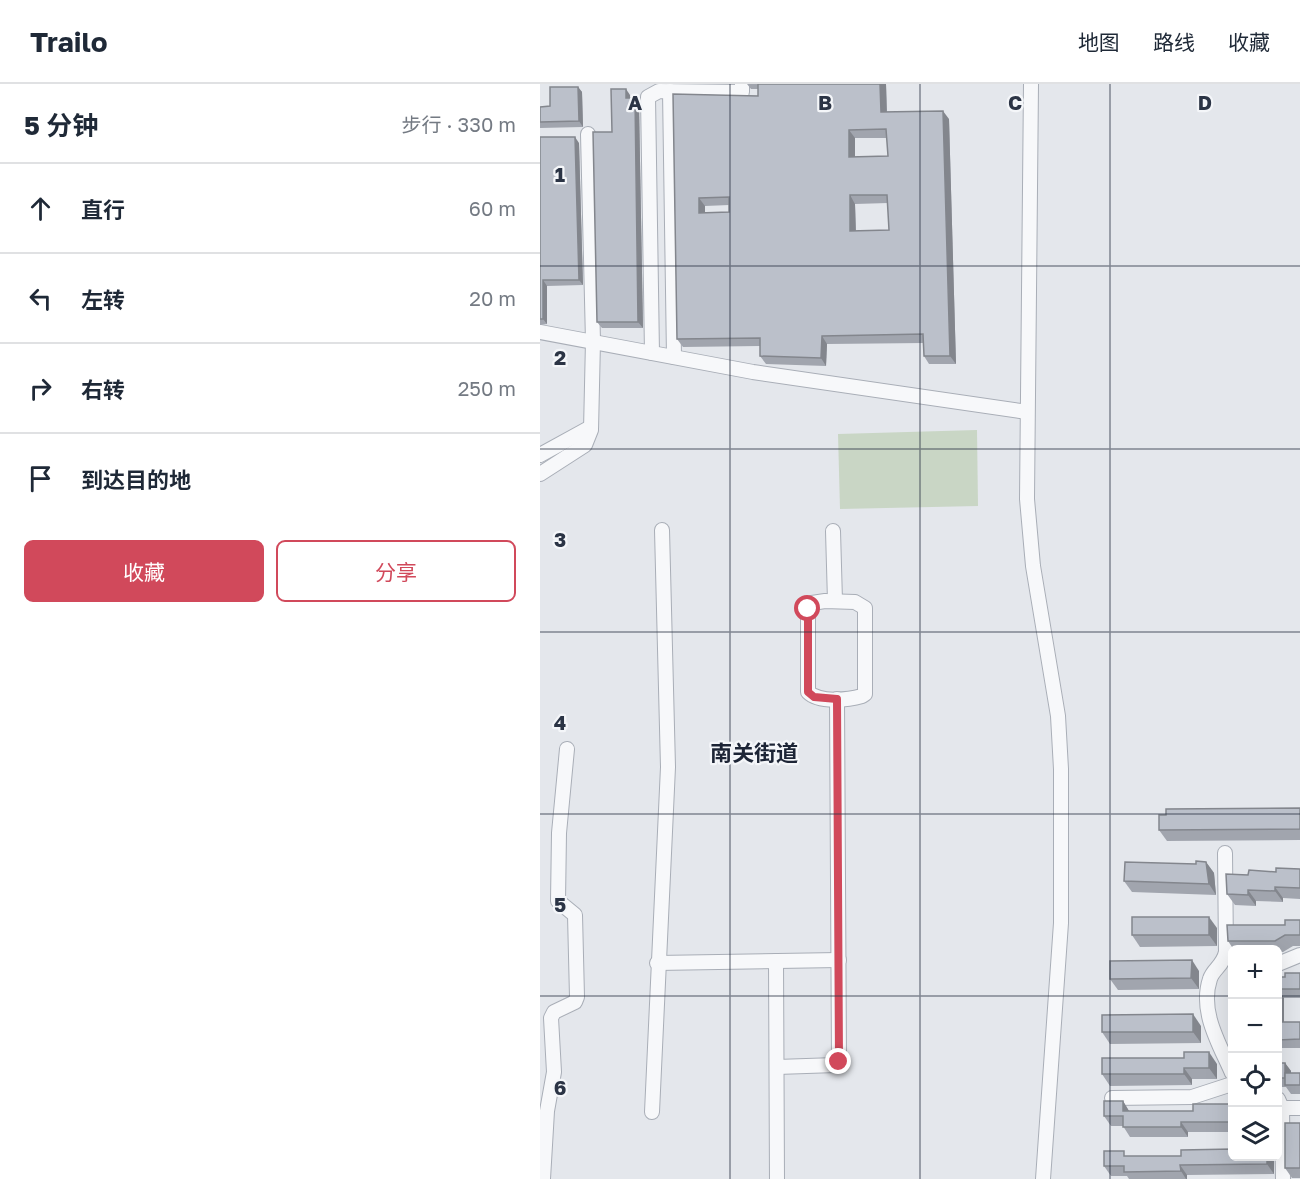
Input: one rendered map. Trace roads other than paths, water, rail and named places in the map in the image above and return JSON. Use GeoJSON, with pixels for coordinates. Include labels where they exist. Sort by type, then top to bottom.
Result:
{"type":"FeatureCollection","features":[{"type":"Feature","properties":{"kind":"street"},"geometry":{"type":"LineString","coordinates":[[652,353],[648,97],[654,92],[670,91],[742,92],[742,84]]}},
{"type":"Feature","properties":{"kind":"street"},"geometry":{"type":"LineString","coordinates":[[1030,84],[1028,499],[1033,566],[1058,716],[1061,769],[1061,923],[1043,1179]]}},
{"type":"Feature","properties":{"kind":"street"},"geometry":{"type":"LineString","coordinates":[[670,91],[674,357]]}},
{"type":"Feature","properties":{"kind":"street"},"geometry":{"type":"LineString","coordinates":[[540,474],[585,445],[591,427],[593,341],[588,134]]}},
{"type":"Feature","properties":{"kind":"street"},"geometry":{"type":"LineString","coordinates":[[540,333],[753,372],[1027,412]]}},
{"type":"Feature","properties":{"kind":"street"},"geometry":{"type":"LineString","coordinates":[[540,455],[591,427]]}},
{"type":"Feature","properties":{"kind":"street"},"geometry":{"type":"LineString","coordinates":[[652,1112],[657,963],[668,767],[662,530]]}},
{"type":"Feature","properties":{"kind":"street"},"geometry":{"type":"LineString","coordinates":[[833,531],[835,601]]}},
{"type":"Feature","properties":{"kind":"street"},"geometry":{"type":"LineString","coordinates":[[855,602],[865,608],[865,694],[837,699],[814,697],[808,692],[808,609],[812,603],[855,602]]}},
{"type":"Feature","properties":{"kind":"street"},"geometry":{"type":"LineString","coordinates":[[777,1067],[836,1065],[839,1062],[837,699]]}},
{"type":"Feature","properties":{"kind":"street"},"geometry":{"type":"LineString","coordinates":[[543,1179],[547,1111],[554,1072],[551,1018],[554,1012],[575,1002],[577,996],[575,915],[558,902],[559,833],[567,749]]}},
{"type":"Feature","properties":{"kind":"street"},"geometry":{"type":"LineString","coordinates":[[1225,853],[1228,963],[1210,978],[1207,1015],[1228,1062]]}},
{"type":"Feature","properties":{"kind":"street"},"geometry":{"type":"LineString","coordinates":[[1282,962],[1300,955]]}},
{"type":"Feature","properties":{"kind":"street"},"geometry":{"type":"LineString","coordinates":[[657,963],[838,960]]}},
{"type":"Feature","properties":{"kind":"street"},"geometry":{"type":"LineString","coordinates":[[776,961],[777,1179]]}},
{"type":"Feature","properties":{"kind":"street"},"geometry":{"type":"LineString","coordinates":[[1112,1098],[1191,1097],[1228,1086]]}},
{"type":"Feature","properties":{"kind":"street"},"geometry":{"type":"LineString","coordinates":[[1282,1104],[1300,1108]]}},
{"type":"Feature","properties":{"kind":"street"},"geometry":{"type":"LineString","coordinates":[[1280,1107],[1283,1179]]}},
{"type":"Feature","properties":{"kind":"district","name":"南关街道"},"geometry":{"type":"Point","coordinates":[754,753]}}]}
